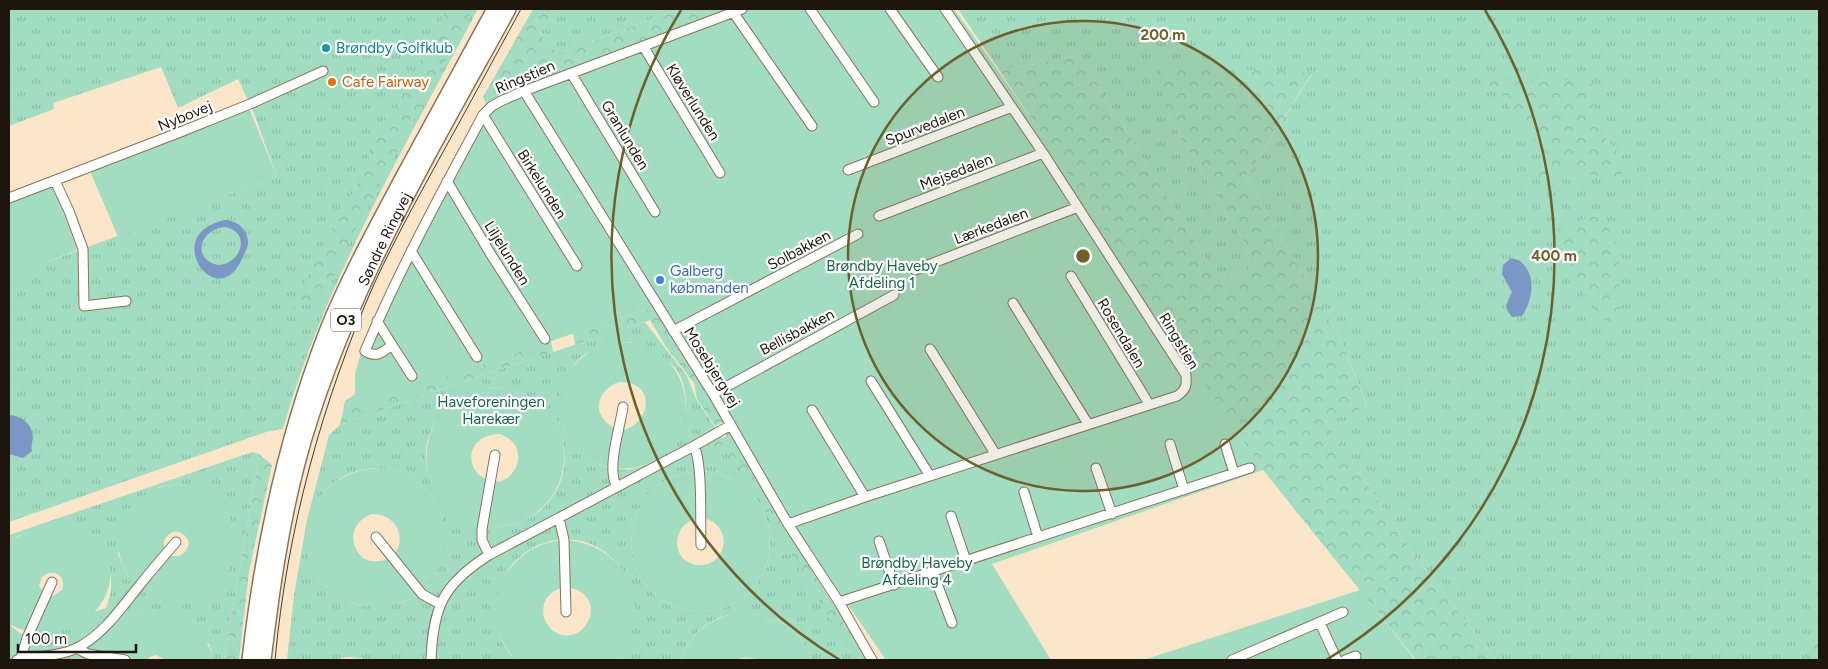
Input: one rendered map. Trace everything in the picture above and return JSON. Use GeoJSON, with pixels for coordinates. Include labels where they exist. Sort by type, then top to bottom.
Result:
{"type":"FeatureCollection","features":[{"type":"Feature","properties":{"kind":"main road","name":"Søndre Ringvej"},"geometry":{"type":"LineString","coordinates":[[250,660],[260,580],[272,517],[298,413],[313,369],[330,325],[372,236],[495,9]]}},
{"type":"Feature","properties":{"kind":"main road","name":"Søndre Ringvej"},"geometry":{"type":"LineString","coordinates":[[263,660],[272,586],[297,464],[325,376],[343,328],[382,241],[508,9]]}},
{"type":"Feature","properties":{"kind":"street"},"geometry":{"type":"LineString","coordinates":[[810,9],[874,102]]}},
{"type":"Feature","properties":{"kind":"street"},"geometry":{"type":"LineString","coordinates":[[890,9],[938,77]]}},
{"type":"Feature","properties":{"kind":"street","name":"Ringstien"},"geometry":{"type":"LineString","coordinates":[[788,524],[865,497],[1177,396],[1183,392],[1187,384],[1186,375],[1078,207],[945,9]]}},
{"type":"Feature","properties":{"kind":"street"},"geometry":{"type":"LineString","coordinates":[[737,10],[812,126]]}},
{"type":"Feature","properties":{"kind":"street","name":"Ringstien"},"geometry":{"type":"LineString","coordinates":[[392,345],[378,355],[370,355],[364,351],[411,251],[483,115],[492,106],[524,91],[737,10]]}},
{"type":"Feature","properties":{"kind":"street","name":"Kløverlunden"},"geometry":{"type":"LineString","coordinates":[[643,46],[720,173]]}},
{"type":"Feature","properties":{"kind":"street","name":"Nybovej"},"geometry":{"type":"LineString","coordinates":[[9,198],[250,104],[323,71]]}},
{"type":"Feature","properties":{"kind":"street","name":"Granlunden"},"geometry":{"type":"LineString","coordinates":[[571,73],[656,212]]}},
{"type":"Feature","properties":{"kind":"street","name":"Mosebjergvej"},"geometry":{"type":"LineString","coordinates":[[524,91],[713,394],[788,524],[839,602],[869,659]]}},
{"type":"Feature","properties":{"kind":"street","name":"Spurvedalen"},"geometry":{"type":"LineString","coordinates":[[848,170],[1012,107]]}},
{"type":"Feature","properties":{"kind":"street","name":"Birkelunden"},"geometry":{"type":"LineString","coordinates":[[483,115],[577,266]]}},
{"type":"Feature","properties":{"kind":"street","name":"Mejsedalen"},"geometry":{"type":"LineString","coordinates":[[879,216],[1043,153]]}},
{"type":"Feature","properties":{"kind":"street"},"geometry":{"type":"LineString","coordinates":[[55,181],[69,210],[83,249],[84,306],[126,301]]}},
{"type":"Feature","properties":{"kind":"street","name":"Liljelunden"},"geometry":{"type":"LineString","coordinates":[[448,181],[490,253],[545,339]]}},
{"type":"Feature","properties":{"kind":"street","name":"Lærkedalen"},"geometry":{"type":"LineString","coordinates":[[915,270],[1078,207]]}},
{"type":"Feature","properties":{"kind":"street","name":"Solbakken"},"geometry":{"type":"LineString","coordinates":[[673,331],[858,234]]}},
{"type":"Feature","properties":{"kind":"street"},"geometry":{"type":"LineString","coordinates":[[411,251],[477,357]]}},
{"type":"Feature","properties":{"kind":"street","name":"Rosendalen"},"geometry":{"type":"LineString","coordinates":[[1071,276],[1149,404]]}},
{"type":"Feature","properties":{"kind":"street","name":"Bellisbakken"},"geometry":{"type":"LineString","coordinates":[[713,394],[894,296]]}},
{"type":"Feature","properties":{"kind":"street"},"geometry":{"type":"LineString","coordinates":[[1013,303],[1088,424]]}},
{"type":"Feature","properties":{"kind":"street"},"geometry":{"type":"LineString","coordinates":[[377,321],[412,376]]}},
{"type":"Feature","properties":{"kind":"street"},"geometry":{"type":"LineString","coordinates":[[930,349],[996,455]]}},
{"type":"Feature","properties":{"kind":"street"},"geometry":{"type":"LineString","coordinates":[[871,381],[930,476]]}},
{"type":"Feature","properties":{"kind":"street"},"geometry":{"type":"LineString","coordinates":[[617,487],[612,470],[623,407]]}},
{"type":"Feature","properties":{"kind":"street"},"geometry":{"type":"LineString","coordinates":[[812,410],[865,497]]}},
{"type":"Feature","properties":{"kind":"street"},"geometry":{"type":"LineString","coordinates":[[430,660],[434,624],[440,604],[453,584],[467,570],[489,555],[694,446],[731,424]]}},
{"type":"Feature","properties":{"kind":"street"},"geometry":{"type":"LineString","coordinates":[[1170,444],[1184,490]]}},
{"type":"Feature","properties":{"kind":"street"},"geometry":{"type":"LineString","coordinates":[[1225,444],[1234,473]]}},
{"type":"Feature","properties":{"kind":"street"},"geometry":{"type":"LineString","coordinates":[[694,446],[698,455],[701,545]]}},
{"type":"Feature","properties":{"kind":"street"},"geometry":{"type":"LineString","coordinates":[[489,555],[482,540],[482,529],[494,455]]}},
{"type":"Feature","properties":{"kind":"street"},"geometry":{"type":"LineString","coordinates":[[1096,468],[1112,514]]}},
{"type":"Feature","properties":{"kind":"street"},"geometry":{"type":"LineString","coordinates":[[839,602],[933,573],[1250,468]]}},
{"type":"Feature","properties":{"kind":"street"},"geometry":{"type":"LineString","coordinates":[[1024,492],[1038,538]]}},
{"type":"Feature","properties":{"kind":"street"},"geometry":{"type":"LineString","coordinates":[[951,516],[966,561]]}},
{"type":"Feature","properties":{"kind":"street"},"geometry":{"type":"LineString","coordinates":[[559,518],[564,540],[566,612]]}},
{"type":"Feature","properties":{"kind":"street"},"geometry":{"type":"LineString","coordinates":[[376,536],[422,594],[440,604]]}},
{"type":"Feature","properties":{"kind":"street"},"geometry":{"type":"LineString","coordinates":[[879,541],[894,585]]}},
{"type":"Feature","properties":{"kind":"street"},"geometry":{"type":"LineString","coordinates":[[52,582],[19,659],[58,654],[76,648],[91,640],[102,630],[176,542]]}},
{"type":"Feature","properties":{"kind":"street"},"geometry":{"type":"LineString","coordinates":[[933,573],[952,623]]}},
{"type":"Feature","properties":{"kind":"street"},"geometry":{"type":"LineString","coordinates":[[1232,660],[1252,656],[1343,612]]}},
{"type":"Feature","properties":{"kind":"street"},"geometry":{"type":"LineString","coordinates":[[1320,623],[1337,660]]}},
{"type":"Feature","properties":{"kind":"street"},"geometry":{"type":"LineString","coordinates":[[76,648],[88,654],[125,660]]}},
{"type":"Feature","properties":{"kind":"street"},"geometry":{"type":"LineString","coordinates":[[1345,660],[1356,656]]}},
{"type":"Feature","properties":{"kind":"green space","name":"Brøndby Golfklub"},"geometry":{"type":"Polygon","coordinates":[[[9,9],[478,9],[396,162],[344,266],[300,374],[283,429],[269,431],[9,522],[9,276],[277,177],[253,111],[238,79],[178,108],[161,67],[53,103],[54,109],[9,126],[9,9]]]}},
{"type":"Feature","properties":{"kind":"green space"},"geometry":{"type":"Polygon","coordinates":[[[447,9],[473,9],[348,244],[323,300],[293,308],[293,298],[301,292],[314,263],[369,162],[369,140],[377,127],[398,104],[447,9]]]}},
{"type":"Feature","properties":{"kind":"green space"},"geometry":{"type":"Polygon","coordinates":[[[533,9],[553,9],[541,32],[546,46],[561,52],[680,9],[728,9],[486,103],[483,97],[533,9]]]}},
{"type":"Feature","properties":{"kind":"green space"},"geometry":{"type":"Polygon","coordinates":[[[553,9],[680,9],[561,52],[546,46],[541,32],[553,9]]]}},
{"type":"Feature","properties":{"kind":"green space","name":"Brøndby Haveby Afdeling 1"},"geometry":{"type":"Polygon","coordinates":[[[728,9],[954,9],[1034,123],[1263,470],[992,564],[1051,660],[886,660],[797,531],[653,308],[636,312],[363,406],[355,394],[355,374],[361,352],[407,254],[486,103],[728,9]]]}},
{"type":"Feature","properties":{"kind":"green space"},"geometry":{"type":"Polygon","coordinates":[[[958,9],[1819,9],[1819,660],[1496,660],[1415,556],[1326,422],[1367,406],[1340,338],[1246,177],[1312,74],[1168,116],[1246,245],[1250,269],[1234,278],[1215,274],[1079,55],[1000,71],[958,9]]]}},
{"type":"Feature","properties":{"kind":"green space"},"geometry":{"type":"Polygon","coordinates":[[[1079,55],[1215,274],[1234,278],[1250,269],[1246,245],[1168,116],[1155,65],[1312,73],[1246,177],[1340,338],[1367,407],[1326,422],[1415,556],[1496,660],[1416,660],[1263,470],[1211,395],[1000,71],[1079,55]]]}},
{"type":"Feature","properties":{"kind":"green space"},"geometry":{"type":"Polygon","coordinates":[[[1489,77],[1529,82],[1545,77],[1595,84],[1595,121],[1602,135],[1614,147],[1631,172],[1609,178],[1569,170],[1554,185],[1544,185],[1538,179],[1537,162],[1544,153],[1516,118],[1501,92],[1486,84],[1485,80],[1489,77]]]}},
{"type":"Feature","properties":{"kind":"green space"},"geometry":{"type":"Polygon","coordinates":[[[249,108],[277,177],[118,237],[90,171],[249,108]]]}},
{"type":"Feature","properties":{"kind":"green space"},"geometry":{"type":"Polygon","coordinates":[[[53,183],[77,250],[9,277],[9,200],[53,183]]]}},
{"type":"Feature","properties":{"kind":"green space"},"geometry":{"type":"Polygon","coordinates":[[[1599,213],[1603,223],[1615,233],[1616,257],[1622,267],[1619,287],[1622,318],[1616,325],[1605,321],[1600,315],[1580,289],[1551,241],[1557,229],[1599,213]]]}},
{"type":"Feature","properties":{"kind":"green space"},"geometry":{"type":"Polygon","coordinates":[[[653,308],[728,419],[715,426],[697,399],[694,383],[666,347],[650,320],[575,345],[573,333],[653,308]]]}},
{"type":"Feature","properties":{"kind":"green space"},"geometry":{"type":"Polygon","coordinates":[[[645,322],[687,376],[696,399],[871,660],[812,660],[801,640],[786,625],[767,616],[744,614],[723,617],[705,626],[692,639],[680,660],[615,660],[630,636],[635,611],[631,587],[620,567],[603,551],[581,541],[557,540],[531,549],[524,554],[509,569],[503,582],[498,616],[499,631],[504,646],[516,660],[374,660],[349,657],[330,660],[287,660],[294,595],[307,520],[329,435],[340,425],[488,373],[645,322]],[[614,342],[596,349],[575,363],[562,391],[560,413],[566,434],[580,452],[608,468],[627,469],[645,465],[660,456],[673,443],[682,427],[686,408],[681,377],[669,363],[648,349],[638,345],[628,342],[614,342]],[[498,387],[480,390],[463,396],[448,407],[437,420],[429,435],[426,452],[427,470],[440,499],[455,514],[485,525],[511,525],[536,514],[554,495],[561,481],[564,466],[561,436],[555,422],[534,399],[517,391],[498,387]],[[373,468],[355,472],[338,480],[326,490],[316,503],[310,517],[307,532],[307,547],[311,562],[318,576],[328,588],[347,601],[369,606],[401,603],[423,589],[437,570],[442,554],[444,537],[443,521],[438,506],[419,483],[406,475],[390,470],[373,468]],[[702,471],[671,477],[649,493],[636,515],[632,541],[635,566],[648,588],[669,604],[699,611],[728,606],[750,592],[764,571],[770,546],[767,520],[755,498],[733,480],[702,471]]]}},
{"type":"Feature","properties":{"kind":"green space"},"geometry":{"type":"Polygon","coordinates":[[[551,341],[553,352],[340,425],[345,401],[355,394],[363,405],[551,341]]]}},
{"type":"Feature","properties":{"kind":"green space","name":"Haveforeningen Harekær"},"geometry":{"type":"Polygon","coordinates":[[[614,342],[643,346],[664,358],[679,377],[685,399],[684,422],[675,443],[657,459],[630,468],[610,467],[586,457],[568,437],[561,421],[559,404],[562,387],[570,372],[581,358],[596,348],[614,342]],[[619,382],[613,384],[601,398],[599,409],[601,415],[605,421],[616,429],[627,429],[637,423],[643,414],[646,403],[643,393],[635,385],[619,382]]]}},
{"type":"Feature","properties":{"kind":"green space","name":"Haveforeningen Harekær"},"geometry":{"type":"Polygon","coordinates":[[[498,387],[515,390],[527,395],[544,407],[554,419],[561,434],[564,449],[564,465],[560,481],[553,496],[531,517],[518,523],[505,526],[490,526],[461,518],[441,502],[429,480],[427,455],[432,430],[446,408],[468,393],[498,387]],[[499,434],[487,436],[478,442],[472,451],[471,457],[473,466],[478,474],[494,481],[504,480],[511,474],[516,466],[518,457],[516,448],[510,440],[499,434]]]}},
{"type":"Feature","properties":{"kind":"green space"},"geometry":{"type":"Polygon","coordinates":[[[724,431],[731,431],[860,651],[853,656],[724,444],[712,450],[707,441],[712,437],[717,442],[726,436],[724,431]]]}},
{"type":"Feature","properties":{"kind":"green space"},"geometry":{"type":"Polygon","coordinates":[[[252,452],[259,454],[224,660],[214,660],[209,644],[154,610],[143,612],[117,626],[105,640],[97,660],[9,660],[9,624],[21,634],[106,608],[111,592],[111,575],[19,535],[9,544],[9,535],[252,452]],[[176,484],[159,487],[118,553],[129,577],[145,591],[161,601],[221,504],[200,490],[176,484]]]}},
{"type":"Feature","properties":{"kind":"green space"},"geometry":{"type":"Polygon","coordinates":[[[259,454],[272,465],[249,572],[239,660],[224,660],[259,454]]]}},
{"type":"Feature","properties":{"kind":"green space"},"geometry":{"type":"Polygon","coordinates":[[[382,468],[413,479],[433,497],[443,521],[444,546],[437,571],[421,591],[398,604],[368,606],[354,603],[341,597],[324,584],[310,560],[306,540],[308,521],[315,504],[327,489],[342,478],[361,470],[382,468]],[[372,514],[362,520],[356,527],[353,536],[354,545],[358,553],[365,559],[374,561],[384,560],[398,548],[400,541],[396,525],[382,515],[372,514]]]}},
{"type":"Feature","properties":{"kind":"green space"},"geometry":{"type":"Polygon","coordinates":[[[702,471],[733,480],[755,498],[767,520],[770,546],[764,571],[750,592],[728,606],[699,611],[669,604],[648,588],[635,566],[632,541],[636,515],[649,493],[671,477],[702,471]],[[703,518],[692,520],[684,525],[677,541],[678,550],[682,557],[698,565],[708,564],[716,559],[721,553],[723,536],[720,528],[713,522],[703,518]]]}},
{"type":"Feature","properties":{"kind":"green space"},"geometry":{"type":"Polygon","coordinates":[[[176,484],[193,487],[209,494],[225,509],[233,527],[235,546],[231,564],[222,581],[208,593],[190,601],[168,602],[146,594],[137,587],[124,568],[118,545],[122,523],[134,503],[159,488],[176,484]],[[173,532],[165,539],[164,546],[171,556],[179,556],[186,551],[189,543],[183,534],[173,532]]]}},
{"type":"Feature","properties":{"kind":"green space"},"geometry":{"type":"Polygon","coordinates":[[[51,525],[85,535],[105,553],[110,574],[105,597],[90,616],[68,629],[40,633],[9,624],[9,544],[34,529],[51,525]],[[52,573],[42,577],[39,585],[45,595],[53,596],[62,590],[63,582],[61,577],[52,573]]]}},
{"type":"Feature","properties":{"kind":"green space"},"geometry":{"type":"Polygon","coordinates":[[[567,540],[589,545],[607,555],[621,568],[631,584],[635,603],[634,622],[628,641],[615,660],[516,660],[503,642],[496,622],[496,603],[501,584],[512,567],[527,553],[545,544],[567,540]],[[564,587],[552,593],[545,601],[543,610],[545,620],[550,628],[558,634],[568,635],[579,632],[589,619],[590,605],[585,595],[576,589],[564,587]]]}},
{"type":"Feature","properties":{"kind":"green space"},"geometry":{"type":"Polygon","coordinates":[[[1360,590],[1415,660],[1143,660],[1360,590]]]}},
{"type":"Feature","properties":{"kind":"green space"},"geometry":{"type":"Polygon","coordinates":[[[154,610],[176,615],[193,625],[205,639],[214,660],[166,660],[156,655],[146,660],[97,660],[105,639],[117,625],[133,615],[154,610]]]}},
{"type":"Feature","properties":{"kind":"green space"},"geometry":{"type":"Polygon","coordinates":[[[744,612],[767,616],[786,625],[801,639],[812,660],[758,660],[742,658],[736,660],[680,660],[691,641],[704,627],[722,617],[744,612]]]}},
{"type":"Feature","properties":{"kind":"green space"},"geometry":{"type":"Polygon","coordinates":[[[1819,633],[1819,660],[1805,660],[1819,633]]]}},
{"type":"Feature","properties":{"kind":"water"},"geometry":{"type":"Polygon","coordinates":[[[224,220],[238,224],[244,230],[248,244],[241,261],[232,274],[222,278],[212,277],[197,262],[194,251],[196,240],[203,230],[210,225],[224,220]],[[224,227],[209,233],[202,245],[204,257],[218,265],[233,259],[241,247],[241,240],[233,229],[224,227]]]}},
{"type":"Feature","properties":{"kind":"water"},"geometry":{"type":"Polygon","coordinates":[[[1511,258],[1520,261],[1527,268],[1530,275],[1530,297],[1522,316],[1512,317],[1507,308],[1507,302],[1512,292],[1502,274],[1503,265],[1511,258]]]}},
{"type":"Feature","properties":{"kind":"water"},"geometry":{"type":"Polygon","coordinates":[[[9,415],[18,417],[26,422],[33,433],[32,451],[23,458],[9,454],[9,415]]]}},
{"type":"Feature","properties":{"kind":"tram line"},"geometry":{"type":"LineString","coordinates":[[275,660],[288,563],[298,515],[323,420],[356,327],[397,236],[521,9]]}},
{"type":"Feature","properties":{"kind":"place","name":"Brøndby Golfklub"},"geometry":{"type":"Point","coordinates":[326,48]}},
{"type":"Feature","properties":{"kind":"place","name":"Cafe Fairway"},"geometry":{"type":"Point","coordinates":[332,82]}},
{"type":"Feature","properties":{"kind":"place","name":"Galberg købmanden"},"geometry":{"type":"Point","coordinates":[660,280]}},
{"type":"Feature","properties":{"kind":"park label","name":"Brøndby Haveby Afdeling 4"},"geometry":{"type":"Point","coordinates":[917,572]}}]}
